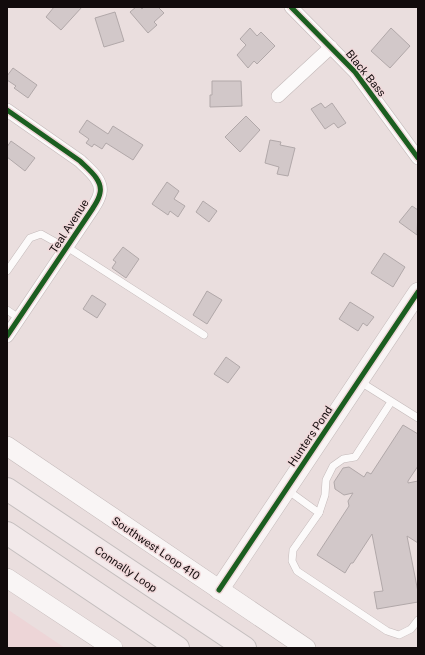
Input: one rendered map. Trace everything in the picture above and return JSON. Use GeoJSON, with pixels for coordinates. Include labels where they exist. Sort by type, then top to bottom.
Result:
{"type":"FeatureCollection","features":[{"type":"Feature","properties":{"kind":"highway","name":"Connally Loop"},"geometry":{"type":"LineString","coordinates":[[7,489],[245,648]]}},
{"type":"Feature","properties":{"kind":"highway"},"geometry":{"type":"LineString","coordinates":[[7,533],[178,648]]}},
{"type":"Feature","properties":{"kind":"main road","name":"Hunters Pond"},"geometry":{"type":"LineString","coordinates":[[219,590],[418,292]]}},
{"type":"Feature","properties":{"kind":"main road","name":"Southwest Loop 410"},"geometry":{"type":"LineString","coordinates":[[7,446],[306,648]]}},
{"type":"Feature","properties":{"kind":"main road"},"geometry":{"type":"LineString","coordinates":[[7,578],[113,648]]}},
{"type":"Feature","properties":{"kind":"street","name":"Black Bass"},"geometry":{"type":"LineString","coordinates":[[291,7],[355,72],[418,158]]}},
{"type":"Feature","properties":{"kind":"street"},"geometry":{"type":"LineString","coordinates":[[278,96],[331,47]]}},
{"type":"Feature","properties":{"kind":"street","name":"Teal Avenue"},"geometry":{"type":"LineString","coordinates":[[7,110],[80,161],[99,182],[101,193],[7,336]]}},
{"type":"Feature","properties":{"kind":"lane"},"geometry":{"type":"LineString","coordinates":[[7,271],[30,238],[41,234],[66,248],[204,335]]}},
{"type":"Feature","properties":{"kind":"lane"},"geometry":{"type":"LineString","coordinates":[[7,310],[19,318]]}},
{"type":"Feature","properties":{"kind":"lane"},"geometry":{"type":"LineString","coordinates":[[358,381],[418,418]]}},
{"type":"Feature","properties":{"kind":"lane"},"geometry":{"type":"LineString","coordinates":[[391,402],[355,456],[344,459],[333,466],[326,480],[325,495],[318,513],[294,550],[292,561],[297,571],[386,631],[399,635],[411,629],[418,620]]}},
{"type":"Feature","properties":{"kind":"lane"},"geometry":{"type":"LineString","coordinates":[[286,489],[318,513]]}},
{"type":"Feature","properties":{"kind":"shaded area"},"geometry":{"type":"Polygon","coordinates":[[[7,609],[65,648],[7,648],[7,609]]]}},
{"type":"Feature","properties":{"kind":"building"},"geometry":{"type":"Polygon","coordinates":[[[54,7],[82,7],[61,30],[46,17],[54,7]]]}},
{"type":"Feature","properties":{"kind":"building"},"geometry":{"type":"Polygon","coordinates":[[[136,7],[140,7],[142,9],[144,7],[158,7],[164,13],[154,22],[157,25],[148,33],[130,12],[136,7]]]}},
{"type":"Feature","properties":{"kind":"building"},"geometry":{"type":"Polygon","coordinates":[[[115,12],[124,41],[104,47],[95,18],[115,12]]]}},
{"type":"Feature","properties":{"kind":"building"},"geometry":{"type":"Polygon","coordinates":[[[250,28],[257,36],[261,32],[275,46],[257,64],[254,61],[248,68],[237,55],[246,45],[240,39],[250,28]]]}},
{"type":"Feature","properties":{"kind":"building"},"geometry":{"type":"Polygon","coordinates":[[[391,28],[410,46],[390,68],[371,51],[391,28]]]}},
{"type":"Feature","properties":{"kind":"building"},"geometry":{"type":"Polygon","coordinates":[[[13,68],[37,85],[28,98],[14,88],[16,86],[7,80],[7,76],[13,68]]]}},
{"type":"Feature","properties":{"kind":"building"},"geometry":{"type":"Polygon","coordinates":[[[212,81],[241,81],[242,106],[210,107],[212,81]]]}},
{"type":"Feature","properties":{"kind":"building"},"geometry":{"type":"Polygon","coordinates":[[[321,103],[325,108],[332,103],[346,123],[338,128],[334,123],[325,129],[311,109],[321,103]]]}},
{"type":"Feature","properties":{"kind":"building"},"geometry":{"type":"Polygon","coordinates":[[[246,116],[260,130],[240,152],[225,137],[246,116]]]}},
{"type":"Feature","properties":{"kind":"building"},"geometry":{"type":"Polygon","coordinates":[[[87,120],[108,134],[113,126],[143,145],[133,160],[106,143],[102,149],[94,144],[92,147],[86,143],[89,139],[79,132],[87,120]]]}},
{"type":"Feature","properties":{"kind":"building"},"geometry":{"type":"Polygon","coordinates":[[[270,140],[281,142],[280,145],[295,148],[288,176],[277,174],[279,167],[265,163],[270,140]]]}},
{"type":"Feature","properties":{"kind":"building"},"geometry":{"type":"Polygon","coordinates":[[[11,141],[35,158],[25,171],[7,157],[7,147],[11,141]]]}},
{"type":"Feature","properties":{"kind":"building"},"geometry":{"type":"Polygon","coordinates":[[[167,182],[179,191],[174,199],[185,206],[178,217],[170,211],[168,215],[152,204],[167,182]]]}},
{"type":"Feature","properties":{"kind":"building"},"geometry":{"type":"Polygon","coordinates":[[[203,201],[217,211],[209,222],[196,212],[203,201]]]}},
{"type":"Feature","properties":{"kind":"building"},"geometry":{"type":"Polygon","coordinates":[[[412,206],[418,210],[417,235],[399,222],[412,206]]]}},
{"type":"Feature","properties":{"kind":"building"},"geometry":{"type":"Polygon","coordinates":[[[123,247],[139,259],[126,278],[112,268],[116,262],[113,260],[123,247]]]}},
{"type":"Feature","properties":{"kind":"building"},"geometry":{"type":"Polygon","coordinates":[[[384,253],[405,267],[393,287],[371,273],[384,253]]]}},
{"type":"Feature","properties":{"kind":"building"},"geometry":{"type":"Polygon","coordinates":[[[207,291],[222,300],[207,324],[193,315],[207,291]]]}},
{"type":"Feature","properties":{"kind":"building"},"geometry":{"type":"Polygon","coordinates":[[[92,295],[106,304],[97,318],[83,309],[92,295]]]}},
{"type":"Feature","properties":{"kind":"building"},"geometry":{"type":"Polygon","coordinates":[[[350,302],[374,317],[367,326],[363,323],[358,331],[339,319],[350,302]]]}},
{"type":"Feature","properties":{"kind":"building"},"geometry":{"type":"Polygon","coordinates":[[[226,357],[240,367],[228,383],[214,374],[226,357]]]}},
{"type":"Feature","properties":{"kind":"building"},"geometry":{"type":"Polygon","coordinates":[[[403,425],[418,434],[418,466],[408,483],[418,481],[418,543],[407,536],[418,592],[418,602],[377,609],[374,592],[383,591],[372,534],[345,573],[317,555],[349,506],[348,501],[353,493],[344,495],[335,489],[334,482],[343,468],[349,467],[364,477],[367,472],[371,474],[403,425]]]}},
{"type":"Feature","properties":{"kind":"cycle path"},"geometry":{"type":"LineString","coordinates":[[291,7],[355,72],[418,158]]}},
{"type":"Feature","properties":{"kind":"cycle path"},"geometry":{"type":"LineString","coordinates":[[7,110],[80,161],[97,179],[100,188],[99,197],[93,208],[7,336]]}},
{"type":"Feature","properties":{"kind":"cycle path"},"geometry":{"type":"LineString","coordinates":[[219,590],[418,292]]}}]}
